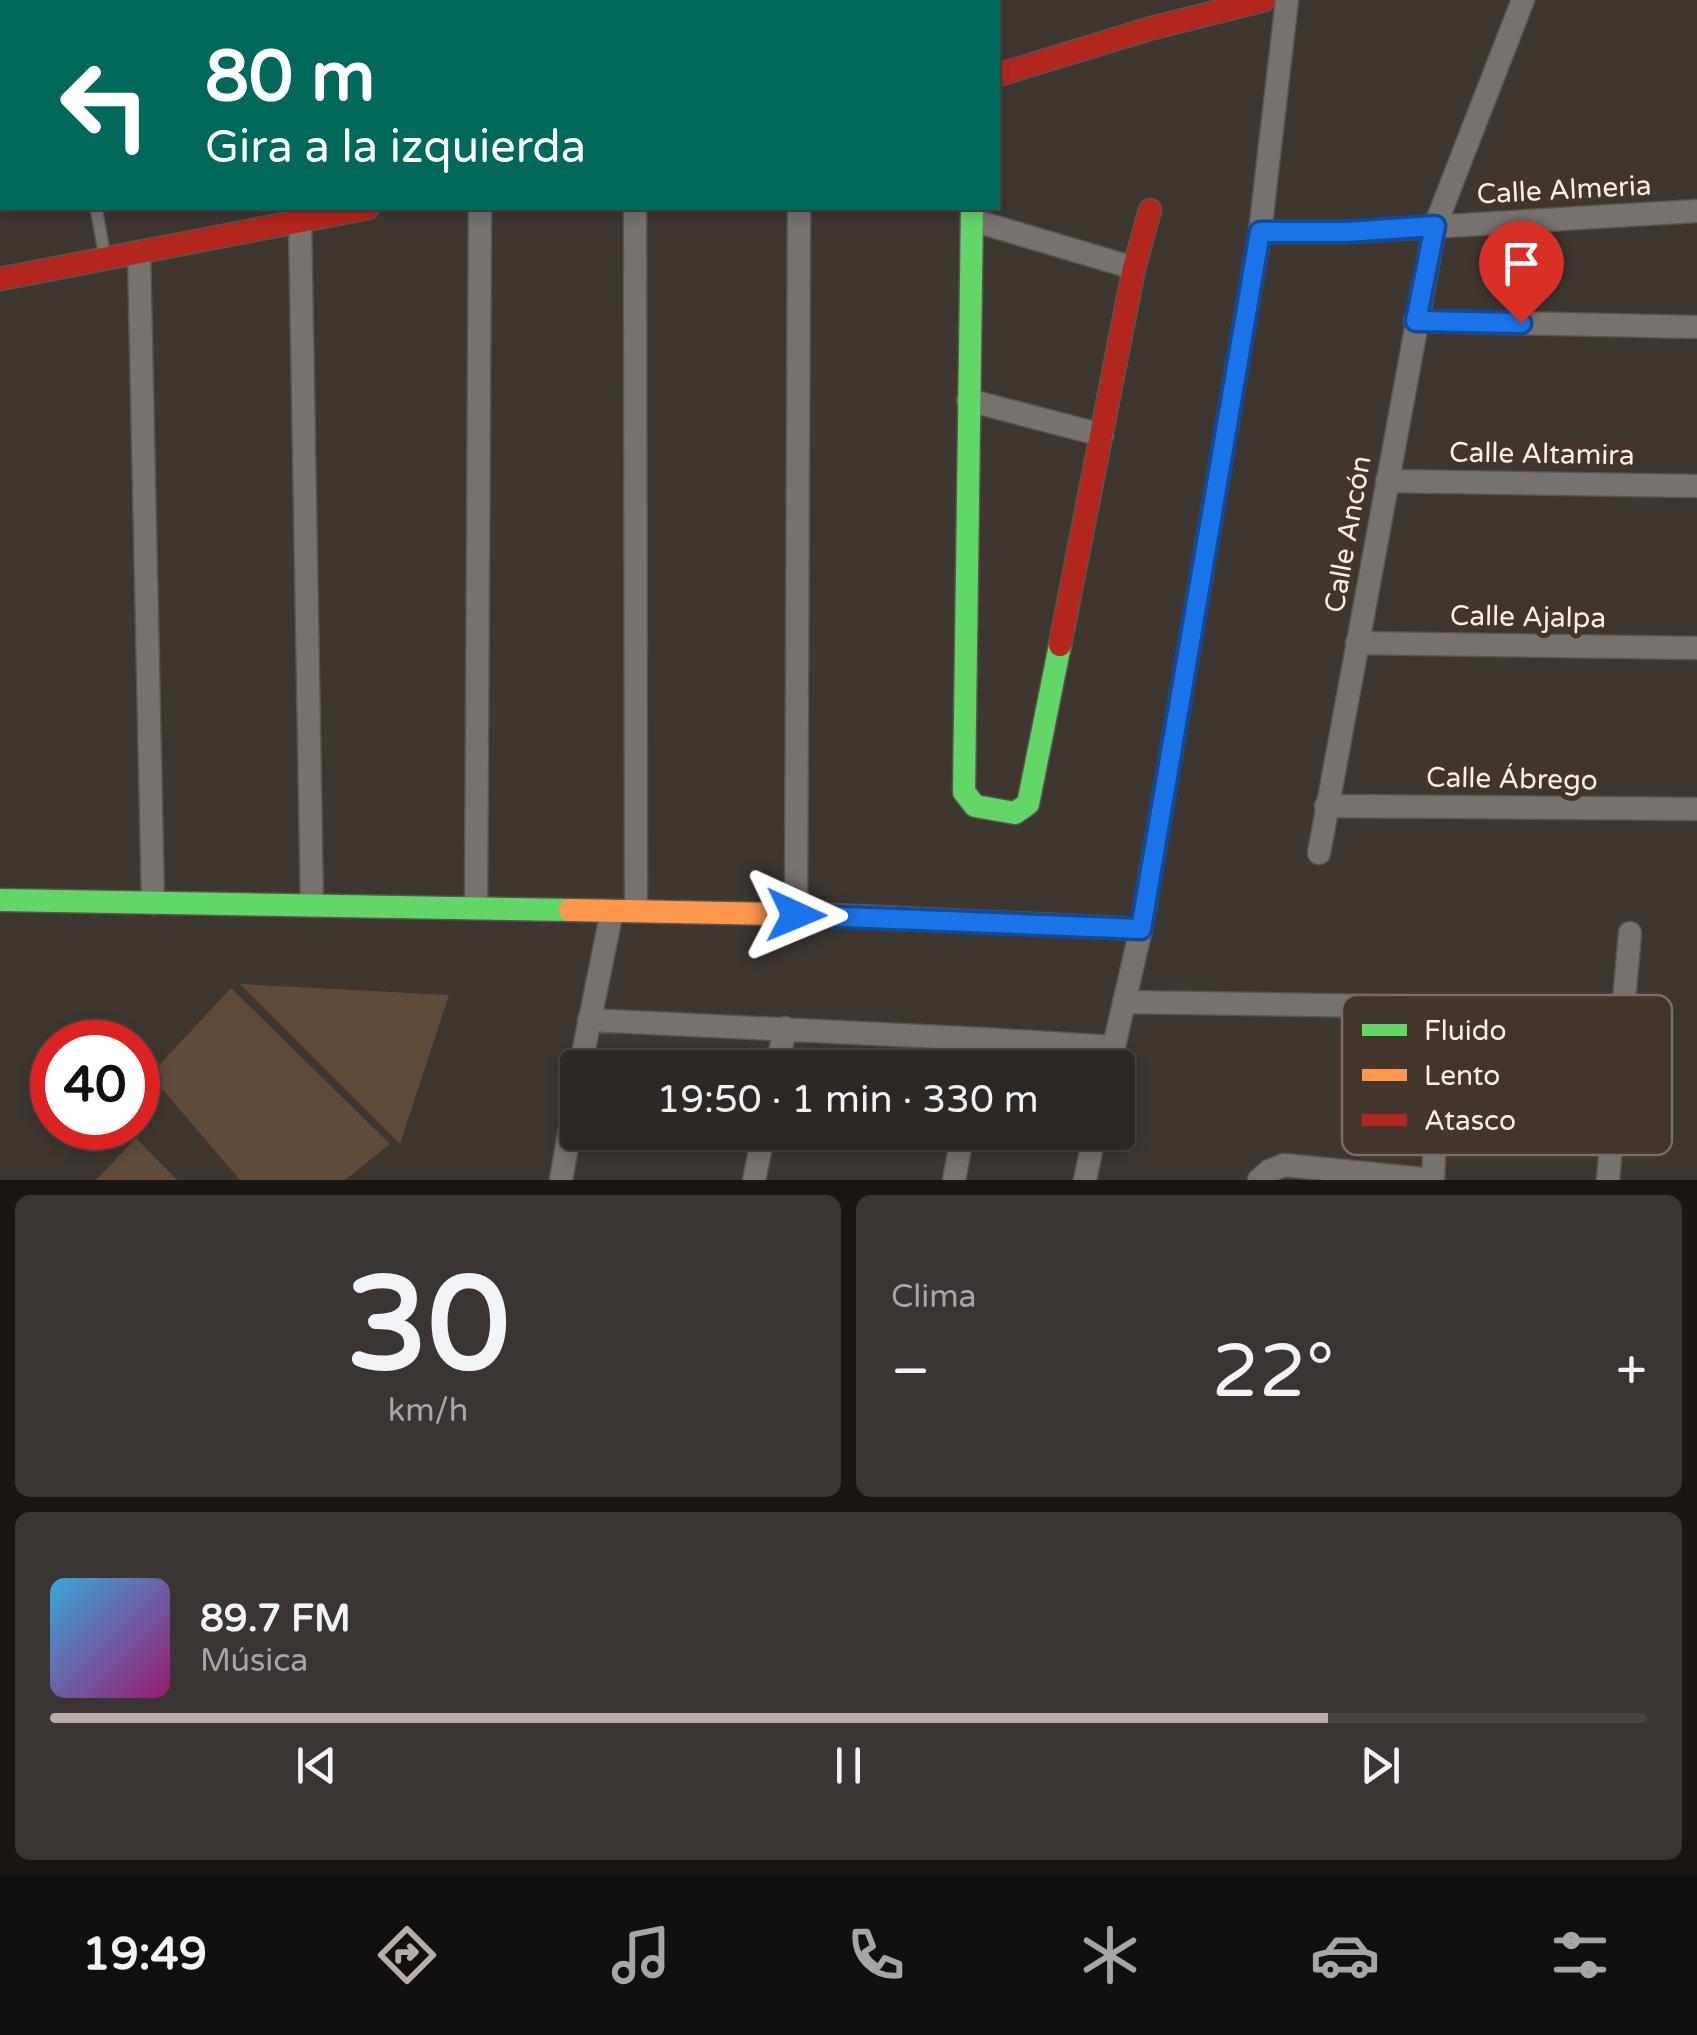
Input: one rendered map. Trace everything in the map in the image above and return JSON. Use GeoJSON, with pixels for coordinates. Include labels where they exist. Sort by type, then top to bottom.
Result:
{"type":"FeatureCollection","features":[{"type":"Feature","properties":{"kind":"street"},"geometry":{"type":"LineString","coordinates":[[1000,74],[1152,28],[1264,0]]}},
{"type":"Feature","properties":{"kind":"street"},"geometry":{"type":"LineString","coordinates":[[1113,1050],[1141,929],[1260,232],[1288,0]]}},
{"type":"Feature","properties":{"kind":"street","name":"Calle Almeria"},"geometry":{"type":"LineString","coordinates":[[1435,226],[1523,0]]}},
{"type":"Feature","properties":{"kind":"street"},"geometry":{"type":"LineString","coordinates":[[0,278],[353,210]]}},
{"type":"Feature","properties":{"kind":"street"},"geometry":{"type":"LineString","coordinates":[[476,907],[480,210]]}},
{"type":"Feature","properties":{"kind":"street"},"geometry":{"type":"LineString","coordinates":[[583,1050],[588,1020],[624,911],[636,210]]}},
{"type":"Feature","properties":{"kind":"street"},"geometry":{"type":"LineString","coordinates":[[796,915],[799,210]]}},
{"type":"Feature","properties":{"kind":"street"},"geometry":{"type":"LineString","coordinates":[[1134,268],[972,214],[964,792],[975,806],[1015,813],[1028,804],[1134,268],[1150,210]]}},
{"type":"Feature","properties":{"kind":"street","name":"Calle Almeria"},"geometry":{"type":"LineString","coordinates":[[1260,232],[1346,232],[1697,212]]}},
{"type":"Feature","properties":{"kind":"street"},"geometry":{"type":"LineString","coordinates":[[300,221],[312,906]]}},
{"type":"Feature","properties":{"kind":"street","name":"Calle Ancón"},"geometry":{"type":"LineString","coordinates":[[1319,852],[1435,226]]}},
{"type":"Feature","properties":{"kind":"street"},"geometry":{"type":"LineString","coordinates":[[139,252],[153,903]]}},
{"type":"Feature","properties":{"kind":"street"},"geometry":{"type":"LineString","coordinates":[[1416,321],[1697,327]]}},
{"type":"Feature","properties":{"kind":"street"},"geometry":{"type":"LineString","coordinates":[[968,400],[1102,434]]}},
{"type":"Feature","properties":{"kind":"street","name":"Calle Altamira"},"geometry":{"type":"LineString","coordinates":[[1387,481],[1697,486]]}},
{"type":"Feature","properties":{"kind":"street","name":"Calle Ajalpa"},"geometry":{"type":"LineString","coordinates":[[1357,644],[1697,648]]}},
{"type":"Feature","properties":{"kind":"street","name":"Calle Ábrego"},"geometry":{"type":"LineString","coordinates":[[1326,806],[1697,810]]}},
{"type":"Feature","properties":{"kind":"street"},"geometry":{"type":"LineString","coordinates":[[0,900],[796,915],[1141,929]]}},
{"type":"Feature","properties":{"kind":"street"},"geometry":{"type":"LineString","coordinates":[[1625,995],[1630,933]]}},
{"type":"Feature","properties":{"kind":"street"},"geometry":{"type":"LineString","coordinates":[[1124,1002],[1342,1006]]}},
{"type":"Feature","properties":{"kind":"street"},"geometry":{"type":"LineString","coordinates":[[588,1020],[982,1039],[1061,1050]]}},
{"type":"Feature","properties":{"kind":"street"},"geometry":{"type":"LineString","coordinates":[[781,1050],[785,1028]]}},
{"type":"Feature","properties":{"kind":"street"},"geometry":{"type":"LineString","coordinates":[[980,1050],[982,1039]]}},
{"type":"Feature","properties":{"kind":"street"},"geometry":{"type":"LineString","coordinates":[[560,1180],[566,1150]]}},
{"type":"Feature","properties":{"kind":"street"},"geometry":{"type":"LineString","coordinates":[[754,1180],[760,1150]]}},
{"type":"Feature","properties":{"kind":"street"},"geometry":{"type":"LineString","coordinates":[[954,1180],[960,1150]]}},
{"type":"Feature","properties":{"kind":"street"},"geometry":{"type":"LineString","coordinates":[[1085,1180],[1092,1150]]}},
{"type":"Feature","properties":{"kind":"street"},"geometry":{"type":"LineString","coordinates":[[1259,1180],[1284,1165],[1433,1180],[1434,1155]]}},
{"type":"Feature","properties":{"kind":"street"},"geometry":{"type":"LineString","coordinates":[[1608,1180],[1610,1155]]}},
{"type":"Feature","properties":{"kind":"lane"},"geometry":{"type":"LineString","coordinates":[[96,210],[105,258]]}},
{"type":"Feature","properties":{"kind":"shaded area"},"geometry":{"type":"Polygon","coordinates":[[[240,984],[449,995],[400,1144],[240,984]]]}},
{"type":"Feature","properties":{"kind":"shaded area"},"geometry":{"type":"Polygon","coordinates":[[[231,988],[390,1144],[345,1180],[240,1180],[160,1087],[160,1064],[231,988]]]}},
{"type":"Feature","properties":{"kind":"shaded area"},"geometry":{"type":"Polygon","coordinates":[[[125,1150],[148,1150],[177,1180],[96,1180],[125,1150]]]}},
{"type":"Feature","properties":{"kind":"traffic: fast"},"geometry":{"type":"LineString","coordinates":[[972,210],[964,792],[975,806],[1015,813],[1028,804],[1060,645]]}},
{"type":"Feature","properties":{"kind":"traffic: fast"},"geometry":{"type":"LineString","coordinates":[[0,900],[570,910]]}},
{"type":"Feature","properties":{"kind":"traffic: slow"},"geometry":{"type":"LineString","coordinates":[[570,910],[833,915],[1141,929]]}},
{"type":"Feature","properties":{"kind":"traffic: jam"},"geometry":{"type":"LineString","coordinates":[[1000,74],[1152,28],[1264,0]]}},
{"type":"Feature","properties":{"kind":"traffic: jam"},"geometry":{"type":"LineString","coordinates":[[0,279],[358,210]]}},
{"type":"Feature","properties":{"kind":"traffic: jam"},"geometry":{"type":"LineString","coordinates":[[1060,645],[1134,268],[1150,210]]}},
{"type":"Feature","properties":{"kind":"route"},"geometry":{"type":"LineString","coordinates":[[796,915],[1141,929],[1260,232],[1435,226],[1416,321],[1521,323]]}}]}
